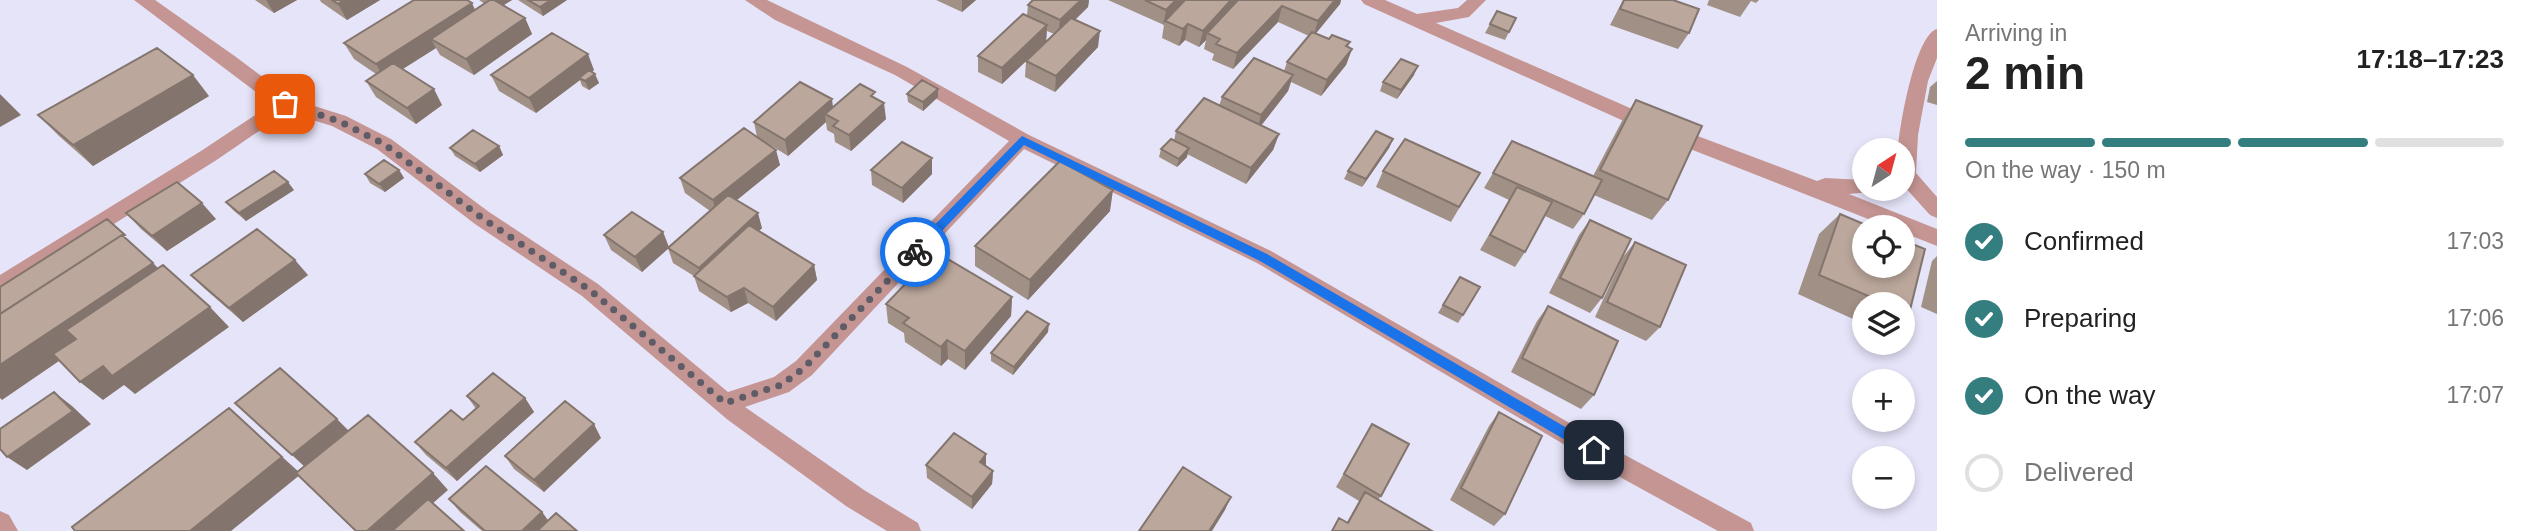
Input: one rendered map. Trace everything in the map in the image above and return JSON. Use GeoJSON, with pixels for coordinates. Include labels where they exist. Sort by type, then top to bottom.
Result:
{"type":"FeatureCollection","features":[{"type":"Feature","properties":{"kind":"street"},"geometry":{"type":"LineString","coordinates":[[143,0],[285,104],[349,124],[384,144],[482,218],[590,290],[725,403],[855,498],[909,531]]}},
{"type":"Feature","properties":{"kind":"street"},"geometry":{"type":"LineString","coordinates":[[754,0],[781,16],[901,71],[1022,140],[1264,257],[1617,463],[1742,531]]}},
{"type":"Feature","properties":{"kind":"street"},"geometry":{"type":"LineString","coordinates":[[1370,0],[1664,131],[1805,184],[1937,238]]}},
{"type":"Feature","properties":{"kind":"street"},"geometry":{"type":"LineString","coordinates":[[1417,20],[1463,13],[1476,0]]}},
{"type":"Feature","properties":{"kind":"street"},"geometry":{"type":"LineString","coordinates":[[1463,13],[1469,44]]}},
{"type":"Feature","properties":{"kind":"street"},"geometry":{"type":"LineString","coordinates":[[1908,138],[1919,81],[1937,35]]}},
{"type":"Feature","properties":{"kind":"street"},"geometry":{"type":"LineString","coordinates":[[0,286],[208,156],[285,104]]}},
{"type":"Feature","properties":{"kind":"street"},"geometry":{"type":"LineString","coordinates":[[725,403],[781,385],[804,368],[1022,140]]}},
{"type":"Feature","properties":{"kind":"street"},"geometry":{"type":"LineString","coordinates":[[1805,184],[1852,186]]}},
{"type":"Feature","properties":{"kind":"street"},"geometry":{"type":"LineString","coordinates":[[1915,187],[1937,209]]}},
{"type":"Feature","properties":{"kind":"street"},"geometry":{"type":"LineString","coordinates":[[0,523],[6,531]]}},
{"type":"Feature","properties":{"kind":"building"},"geometry":{"type":"Polygon","coordinates":[[[414,0],[467,0],[472,3],[376,64],[344,43],[414,0]]]}},
{"type":"Feature","properties":{"kind":"building"},"geometry":{"type":"Polygon","coordinates":[[[490,0],[525,18],[466,59],[431,39],[490,0]]]}},
{"type":"Feature","properties":{"kind":"building"},"geometry":{"type":"Polygon","coordinates":[[[528,0],[551,0],[540,7],[528,0]]]}},
{"type":"Feature","properties":{"kind":"building"},"geometry":{"type":"Polygon","coordinates":[[[1033,0],[1081,0],[1060,20],[1028,5],[1033,0]]]}},
{"type":"Feature","properties":{"kind":"building"},"geometry":{"type":"Polygon","coordinates":[[[1145,0],[1176,0],[1166,10],[1145,0]]]}},
{"type":"Feature","properties":{"kind":"building"},"geometry":{"type":"Polygon","coordinates":[[[1185,0],[1231,0],[1203,31],[1188,24],[1183,29],[1165,21],[1185,0]]]}},
{"type":"Feature","properties":{"kind":"building"},"geometry":{"type":"Polygon","coordinates":[[[1238,0],[1335,0],[1318,21],[1282,6],[1237,53],[1216,44],[1220,39],[1207,33],[1238,0]]]}},
{"type":"Feature","properties":{"kind":"building"},"geometry":{"type":"Polygon","coordinates":[[[1624,0],[1673,0],[1699,9],[1689,33],[1620,9],[1624,0]]]}},
{"type":"Feature","properties":{"kind":"building"},"geometry":{"type":"Polygon","coordinates":[[[1497,11],[1516,18],[1509,32],[1490,24],[1497,11]]]}},
{"type":"Feature","properties":{"kind":"building"},"geometry":{"type":"Polygon","coordinates":[[[1023,14],[1047,25],[1002,68],[978,56],[1023,14]]]}},
{"type":"Feature","properties":{"kind":"building"},"geometry":{"type":"Polygon","coordinates":[[[1071,18],[1100,31],[1056,76],[1026,61],[1071,18]]]}},
{"type":"Feature","properties":{"kind":"building"},"geometry":{"type":"Polygon","coordinates":[[[1312,32],[1329,39],[1332,35],[1350,42],[1346,46],[1352,49],[1327,80],[1287,62],[1312,32]]]}},
{"type":"Feature","properties":{"kind":"building"},"geometry":{"type":"Polygon","coordinates":[[[552,33],[588,54],[529,98],[491,75],[552,33]]]}},
{"type":"Feature","properties":{"kind":"building"},"geometry":{"type":"Polygon","coordinates":[[[157,48],[193,75],[73,145],[38,115],[157,48]]]}},
{"type":"Feature","properties":{"kind":"building"},"geometry":{"type":"Polygon","coordinates":[[[1254,58],[1293,75],[1261,115],[1222,97],[1254,58]]]}},
{"type":"Feature","properties":{"kind":"building"},"geometry":{"type":"Polygon","coordinates":[[[1401,59],[1418,66],[1401,90],[1383,82],[1401,59]]]}},
{"type":"Feature","properties":{"kind":"building"},"geometry":{"type":"Polygon","coordinates":[[[393,63],[434,89],[407,108],[366,81],[393,63]]]}},
{"type":"Feature","properties":{"kind":"building"},"geometry":{"type":"Polygon","coordinates":[[[589,70],[595,74],[585,81],[579,78],[589,70]]]}},
{"type":"Feature","properties":{"kind":"building"},"geometry":{"type":"Polygon","coordinates":[[[922,80],[938,89],[923,102],[907,94],[922,80]]]}},
{"type":"Feature","properties":{"kind":"building"},"geometry":{"type":"Polygon","coordinates":[[[800,82],[832,99],[785,140],[754,122],[800,82]]]}},
{"type":"Feature","properties":{"kind":"building"},"geometry":{"type":"Polygon","coordinates":[[[860,84],[875,92],[871,96],[884,103],[849,135],[833,126],[838,121],[825,114],[860,84]]]}},
{"type":"Feature","properties":{"kind":"building"},"geometry":{"type":"Polygon","coordinates":[[[1204,98],[1279,134],[1251,168],[1176,131],[1204,98]]]}},
{"type":"Feature","properties":{"kind":"building"},"geometry":{"type":"Polygon","coordinates":[[[1636,100],[1702,126],[1668,200],[1600,170],[1636,100]]]}},
{"type":"Feature","properties":{"kind":"building"},"geometry":{"type":"Polygon","coordinates":[[[744,128],[776,150],[713,200],[680,178],[744,128]]]}},
{"type":"Feature","properties":{"kind":"building"},"geometry":{"type":"Polygon","coordinates":[[[473,130],[499,146],[475,164],[450,148],[473,130]]]}},
{"type":"Feature","properties":{"kind":"building"},"geometry":{"type":"Polygon","coordinates":[[[1376,131],[1393,139],[1366,179],[1348,171],[1376,131]]]}},
{"type":"Feature","properties":{"kind":"building"},"geometry":{"type":"Polygon","coordinates":[[[1171,139],[1189,148],[1179,159],[1161,149],[1171,139]]]}},
{"type":"Feature","properties":{"kind":"building"},"geometry":{"type":"Polygon","coordinates":[[[1405,139],[1480,173],[1459,207],[1383,171],[1405,139]]]}},
{"type":"Feature","properties":{"kind":"building"},"geometry":{"type":"Polygon","coordinates":[[[1512,141],[1602,180],[1584,214],[1493,173],[1512,141]]]}},
{"type":"Feature","properties":{"kind":"building"},"geometry":{"type":"Polygon","coordinates":[[[902,142],[932,158],[902,188],[871,170],[902,142]]]}},
{"type":"Feature","properties":{"kind":"building"},"geometry":{"type":"Polygon","coordinates":[[[384,160],[399,170],[379,184],[365,174],[384,160]]]}},
{"type":"Feature","properties":{"kind":"building"},"geometry":{"type":"Polygon","coordinates":[[[1060,161],[1113,190],[1030,280],[975,246],[1060,161]]]}},
{"type":"Feature","properties":{"kind":"building"},"geometry":{"type":"Polygon","coordinates":[[[274,171],[288,182],[239,213],[226,202],[274,171]]]}},
{"type":"Feature","properties":{"kind":"building"},"geometry":{"type":"Polygon","coordinates":[[[177,182],[202,203],[152,236],[126,213],[177,182]]]}},
{"type":"Feature","properties":{"kind":"building"},"geometry":{"type":"Polygon","coordinates":[[[1517,187],[1552,202],[1525,252],[1490,235],[1517,187]]]}},
{"type":"Feature","properties":{"kind":"building"},"geometry":{"type":"Polygon","coordinates":[[[728,195],[758,213],[699,268],[668,248],[728,195]]]}},
{"type":"Feature","properties":{"kind":"building"},"geometry":{"type":"Polygon","coordinates":[[[632,212],[663,232],[635,257],[604,235],[632,212]]]}},
{"type":"Feature","properties":{"kind":"building"},"geometry":{"type":"Polygon","coordinates":[[[1840,214],[1852,219],[1852,278],[1915,278],[1915,245],[1925,249],[1914,292],[1859,292],[1819,275],[1840,214]]]}},
{"type":"Feature","properties":{"kind":"building"},"geometry":{"type":"Polygon","coordinates":[[[107,219],[125,235],[0,314],[0,287],[107,219]]]}},
{"type":"Feature","properties":{"kind":"building"},"geometry":{"type":"Polygon","coordinates":[[[1590,220],[1631,239],[1602,298],[1560,278],[1590,220]]]}},
{"type":"Feature","properties":{"kind":"building"},"geometry":{"type":"Polygon","coordinates":[[[749,225],[814,265],[773,307],[744,288],[727,297],[694,276],[749,225]]]}},
{"type":"Feature","properties":{"kind":"building"},"geometry":{"type":"Polygon","coordinates":[[[257,229],[295,260],[229,308],[191,275],[257,229]]]}},
{"type":"Feature","properties":{"kind":"building"},"geometry":{"type":"Polygon","coordinates":[[[122,235],[153,263],[0,365],[0,314],[122,235]]]}},
{"type":"Feature","properties":{"kind":"building"},"geometry":{"type":"Polygon","coordinates":[[[1635,242],[1686,265],[1660,327],[1607,302],[1635,242]]]}},
{"type":"Feature","properties":{"kind":"building"},"geometry":{"type":"Polygon","coordinates":[[[936,252],[1012,297],[965,351],[947,340],[941,347],[903,323],[909,318],[886,304],[936,252]]]}},
{"type":"Feature","properties":{"kind":"building"},"geometry":{"type":"Polygon","coordinates":[[[163,265],[210,307],[112,376],[103,366],[80,382],[53,354],[76,339],[66,330],[163,265]]]}},
{"type":"Feature","properties":{"kind":"building"},"geometry":{"type":"Polygon","coordinates":[[[1460,277],[1480,287],[1463,315],[1443,305],[1460,277]]]}},
{"type":"Feature","properties":{"kind":"building"},"geometry":{"type":"Polygon","coordinates":[[[1548,306],[1618,341],[1594,395],[1522,358],[1548,306]]]}},
{"type":"Feature","properties":{"kind":"building"},"geometry":{"type":"Polygon","coordinates":[[[1027,311],[1049,324],[1014,367],[991,353],[1027,311]]]}},
{"type":"Feature","properties":{"kind":"building"},"geometry":{"type":"Polygon","coordinates":[[[280,368],[337,419],[292,455],[235,403],[280,368]]]}},
{"type":"Feature","properties":{"kind":"building"},"geometry":{"type":"Polygon","coordinates":[[[493,373],[525,398],[446,468],[415,442],[451,410],[463,420],[479,406],[467,396],[493,373]]]}},
{"type":"Feature","properties":{"kind":"building"},"geometry":{"type":"Polygon","coordinates":[[[54,392],[73,411],[7,457],[0,449],[0,429],[54,392]]]}},
{"type":"Feature","properties":{"kind":"building"},"geometry":{"type":"Polygon","coordinates":[[[565,401],[594,424],[534,480],[505,456],[565,401]]]}},
{"type":"Feature","properties":{"kind":"building"},"geometry":{"type":"Polygon","coordinates":[[[229,408],[282,457],[190,531],[75,531],[72,527],[229,408]]]}},
{"type":"Feature","properties":{"kind":"building"},"geometry":{"type":"Polygon","coordinates":[[[1499,412],[1542,436],[1505,514],[1461,488],[1499,412]]]}},
{"type":"Feature","properties":{"kind":"building"},"geometry":{"type":"Polygon","coordinates":[[[368,415],[433,473],[367,531],[356,531],[296,473],[368,415]]]}},
{"type":"Feature","properties":{"kind":"building"},"geometry":{"type":"Polygon","coordinates":[[[1372,424],[1409,444],[1381,496],[1344,474],[1372,424]]]}},
{"type":"Feature","properties":{"kind":"building"},"geometry":{"type":"Polygon","coordinates":[[[954,433],[986,454],[980,462],[993,471],[972,497],[926,465],[954,433]]]}},
{"type":"Feature","properties":{"kind":"building"},"geometry":{"type":"Polygon","coordinates":[[[486,466],[542,512],[522,531],[485,531],[449,499],[486,466]]]}},
{"type":"Feature","properties":{"kind":"building"},"geometry":{"type":"Polygon","coordinates":[[[1183,467],[1231,497],[1209,531],[1139,531],[1183,467]]]}},
{"type":"Feature","properties":{"kind":"building"},"geometry":{"type":"Polygon","coordinates":[[[1365,492],[1432,531],[1332,531],[1339,518],[1348,523],[1365,492]]]}},
{"type":"Feature","properties":{"kind":"building"},"geometry":{"type":"Polygon","coordinates":[[[428,499],[464,531],[392,531],[428,499]]]}},
{"type":"Feature","properties":{"kind":"building"},"geometry":{"type":"Polygon","coordinates":[[[556,513],[577,531],[537,531],[556,513]]]}},
{"type":"Feature","properties":{"kind":"way so far"},"geometry":{"type":"LineString","coordinates":[[285,104],[359,128],[384,144],[482,218],[590,290],[725,403],[781,385],[804,368],[915,252]]}},
{"type":"Feature","properties":{"kind":"route"},"geometry":{"type":"LineString","coordinates":[[915,252],[1022,140],[1264,257],[1594,450]]}}]}
